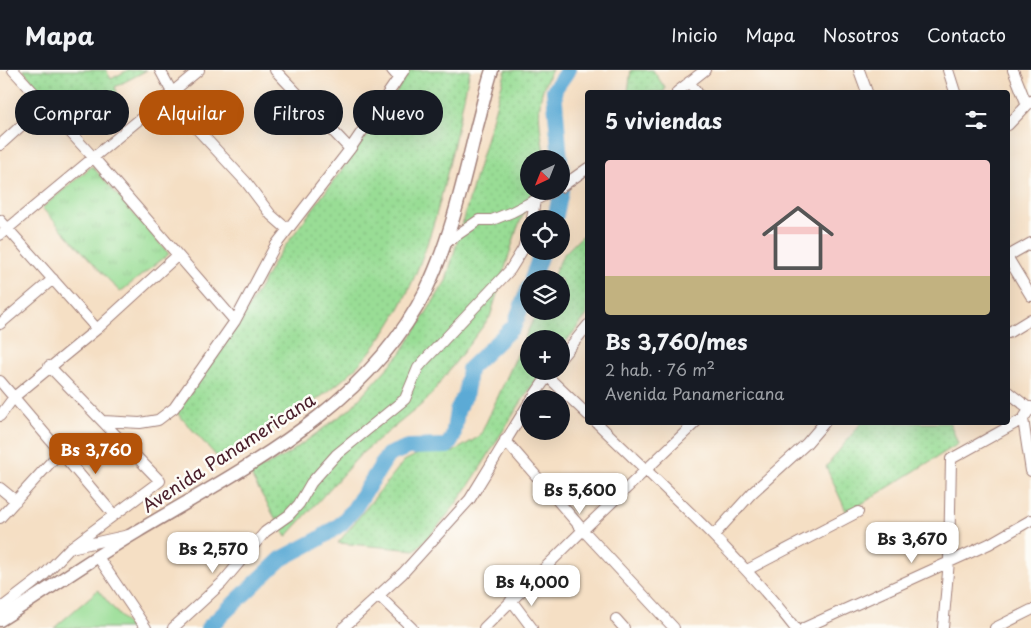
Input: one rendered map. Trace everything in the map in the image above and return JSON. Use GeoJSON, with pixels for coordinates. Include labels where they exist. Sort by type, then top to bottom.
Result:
{"type":"FeatureCollection","features":[{"type":"Feature","properties":{"kind":"main road","name":"Avenida Panamericana"},"geometry":{"type":"LineString","coordinates":[[0,620],[132,535],[305,428],[342,398],[379,362],[409,319],[426,289],[452,224],[492,70]]}},
{"type":"Feature","properties":{"kind":"street"},"geometry":{"type":"LineString","coordinates":[[13,70],[31,90]]}},
{"type":"Feature","properties":{"kind":"street"},"geometry":{"type":"LineString","coordinates":[[160,70],[169,90]]}},
{"type":"Feature","properties":{"kind":"street"},"geometry":{"type":"LineString","coordinates":[[177,90],[199,70]]}},
{"type":"Feature","properties":{"kind":"street"},"geometry":{"type":"LineString","coordinates":[[276,70],[350,149]]}},
{"type":"Feature","properties":{"kind":"street"},"geometry":{"type":"LineString","coordinates":[[679,90],[705,70]]}},
{"type":"Feature","properties":{"kind":"street"},"geometry":{"type":"LineString","coordinates":[[859,70],[866,90]]}},
{"type":"Feature","properties":{"kind":"street"},"geometry":{"type":"LineString","coordinates":[[948,70],[954,90]]}},
{"type":"Feature","properties":{"kind":"street"},"geometry":{"type":"LineString","coordinates":[[1010,123],[1029,103],[1013,70]]}},
{"type":"Feature","properties":{"kind":"street"},"geometry":{"type":"LineString","coordinates":[[103,421],[140,423],[158,420],[174,408],[235,321],[262,266],[287,229],[350,149],[398,73]]}},
{"type":"Feature","properties":{"kind":"street"},"geometry":{"type":"LineString","coordinates":[[689,82],[696,90]]}},
{"type":"Feature","properties":{"kind":"street"},"geometry":{"type":"LineString","coordinates":[[4,232],[139,120]]}},
{"type":"Feature","properties":{"kind":"street"},"geometry":{"type":"LineString","coordinates":[[0,145],[15,131]]}},
{"type":"Feature","properties":{"kind":"street"},"geometry":{"type":"LineString","coordinates":[[72,135],[235,321]]}},
{"type":"Feature","properties":{"kind":"street"},"geometry":{"type":"LineString","coordinates":[[203,135],[246,182],[271,215],[287,229]]}},
{"type":"Feature","properties":{"kind":"street"},"geometry":{"type":"LineString","coordinates":[[570,181],[585,170]]}},
{"type":"Feature","properties":{"kind":"street"},"geometry":{"type":"LineString","coordinates":[[444,244],[479,220],[492,220],[535,200]]}},
{"type":"Feature","properties":{"kind":"street"},"geometry":{"type":"LineString","coordinates":[[533,210],[535,200]]}},
{"type":"Feature","properties":{"kind":"street"},"geometry":{"type":"LineString","coordinates":[[0,220],[4,232],[53,279],[97,329]]}},
{"type":"Feature","properties":{"kind":"street"},"geometry":{"type":"LineString","coordinates":[[1010,256],[1031,243]]}},
{"type":"Feature","properties":{"kind":"street"},"geometry":{"type":"LineString","coordinates":[[173,628],[222,583],[266,532],[289,515],[299,504],[311,483],[336,456],[405,399],[418,368],[518,260],[520,254]]}},
{"type":"Feature","properties":{"kind":"street"},"geometry":{"type":"LineString","coordinates":[[0,416],[14,397],[97,329],[178,255]]}},
{"type":"Feature","properties":{"kind":"street"},"geometry":{"type":"LineString","coordinates":[[1010,260],[1031,296]]}},
{"type":"Feature","properties":{"kind":"street"},"geometry":{"type":"LineString","coordinates":[[0,324],[53,279]]}},
{"type":"Feature","properties":{"kind":"street"},"geometry":{"type":"LineString","coordinates":[[1010,332],[1031,318]]}},
{"type":"Feature","properties":{"kind":"street"},"geometry":{"type":"LineString","coordinates":[[570,347],[585,329]]}},
{"type":"Feature","properties":{"kind":"street"},"geometry":{"type":"LineString","coordinates":[[0,609],[43,576],[70,548],[160,481],[50,366]]}},
{"type":"Feature","properties":{"kind":"street"},"geometry":{"type":"LineString","coordinates":[[556,380],[585,412]]}},
{"type":"Feature","properties":{"kind":"street"},"geometry":{"type":"LineString","coordinates":[[0,382],[114,515]]}},
{"type":"Feature","properties":{"kind":"street"},"geometry":{"type":"LineString","coordinates":[[943,628],[949,561],[952,459],[1023,419],[1030,408],[1010,393]]}},
{"type":"Feature","properties":{"kind":"street"},"geometry":{"type":"LineString","coordinates":[[343,628],[436,538],[470,499],[520,417]]}},
{"type":"Feature","properties":{"kind":"street"},"geometry":{"type":"LineString","coordinates":[[1023,419],[1031,471]]}},
{"type":"Feature","properties":{"kind":"street"},"geometry":{"type":"LineString","coordinates":[[599,425],[714,535],[765,589],[795,628]]}},
{"type":"Feature","properties":{"kind":"street"},"geometry":{"type":"LineString","coordinates":[[484,628],[693,425]]}},
{"type":"Feature","properties":{"kind":"street"},"geometry":{"type":"LineString","coordinates":[[714,535],[752,493],[806,444],[822,425]]}},
{"type":"Feature","properties":{"kind":"street"},"geometry":{"type":"LineString","coordinates":[[505,440],[583,530],[674,628]]}},
{"type":"Feature","properties":{"kind":"street"},"geometry":{"type":"LineString","coordinates":[[0,518],[60,452]]}},
{"type":"Feature","properties":{"kind":"street"},"geometry":{"type":"LineString","coordinates":[[0,488],[16,501]]}},
{"type":"Feature","properties":{"kind":"street"},"geometry":{"type":"LineString","coordinates":[[746,570],[858,512]]}},
{"type":"Feature","properties":{"kind":"street"},"geometry":{"type":"LineString","coordinates":[[804,628],[989,544],[1031,520]]}},
{"type":"Feature","properties":{"kind":"street"},"geometry":{"type":"LineString","coordinates":[[70,548],[132,535]]}},
{"type":"Feature","properties":{"kind":"street"},"geometry":{"type":"LineString","coordinates":[[98,557],[146,628]]}},
{"type":"Feature","properties":{"kind":"street"},"geometry":{"type":"LineString","coordinates":[[378,595],[412,628]]}},
{"type":"Feature","properties":{"kind":"street"},"geometry":{"type":"LineString","coordinates":[[511,600],[532,628]]}},
{"type":"Feature","properties":{"kind":"street"},"geometry":{"type":"LineString","coordinates":[[995,628],[1031,610]]}},
{"type":"Feature","properties":{"kind":"street"},"geometry":{"type":"LineString","coordinates":[[616,619],[624,628]]}},
{"type":"Feature","properties":{"kind":"green space"},"geometry":{"type":"Polygon","coordinates":[[[23,70],[106,70],[111,79],[128,70],[147,70],[115,87],[116,90],[41,90],[23,70]]]}},
{"type":"Feature","properties":{"kind":"green space"},"geometry":{"type":"Polygon","coordinates":[[[410,70],[470,70],[442,195],[414,278],[394,317],[371,351],[341,381],[298,413],[221,461],[177,413],[242,319],[277,257],[368,135],[443,135],[443,90],[397,90],[410,70]]]}},
{"type":"Feature","properties":{"kind":"green space"},"geometry":{"type":"Polygon","coordinates":[[[506,70],[552,70],[542,92],[540,103],[540,124],[544,150],[520,150],[520,200],[529,200],[525,210],[520,210],[520,222],[490,317],[426,401],[361,454],[286,537],[250,474],[288,454],[350,409],[401,353],[446,281],[506,70]]]}},
{"type":"Feature","properties":{"kind":"green space"},"geometry":{"type":"Polygon","coordinates":[[[631,70],[653,70],[665,88],[664,90],[628,90],[631,70]]]}},
{"type":"Feature","properties":{"kind":"green space"},"geometry":{"type":"Polygon","coordinates":[[[92,166],[169,254],[120,292],[42,208],[92,166]]]}},
{"type":"Feature","properties":{"kind":"green space"},"geometry":{"type":"Polygon","coordinates":[[[585,233],[585,318],[570,337],[570,330],[528,330],[533,320],[570,320],[570,270],[556,270],[561,260],[570,260],[570,248],[585,233]]]}},
{"type":"Feature","properties":{"kind":"green space"},"geometry":{"type":"Polygon","coordinates":[[[520,348],[520,380],[537,380],[530,390],[520,390],[520,405],[469,485],[435,529],[415,550],[338,543],[404,461],[418,454],[453,452],[480,436],[520,348]]]}},
{"type":"Feature","properties":{"kind":"green space"},"geometry":{"type":"Polygon","coordinates":[[[859,425],[951,425],[958,444],[847,513],[826,467],[859,425]]]}},
{"type":"Feature","properties":{"kind":"green space"},"geometry":{"type":"Polygon","coordinates":[[[98,590],[130,628],[54,628],[98,590]]]}},
{"type":"Feature","properties":{"kind":"waterway"},"geometry":{"type":"LineString","coordinates":[[559,150],[554,90],[568,70]]}},
{"type":"Feature","properties":{"kind":"waterway"},"geometry":{"type":"LineString","coordinates":[[557,210],[559,200]]}},
{"type":"Feature","properties":{"kind":"waterway"},"geometry":{"type":"LineString","coordinates":[[535,270],[539,260]]}},
{"type":"Feature","properties":{"kind":"waterway"},"geometry":{"type":"LineString","coordinates":[[208,628],[281,559],[319,539],[341,524],[354,509],[388,455],[408,447],[447,446],[453,437],[457,411],[466,392],[469,369],[514,326],[520,310]]}}]}
